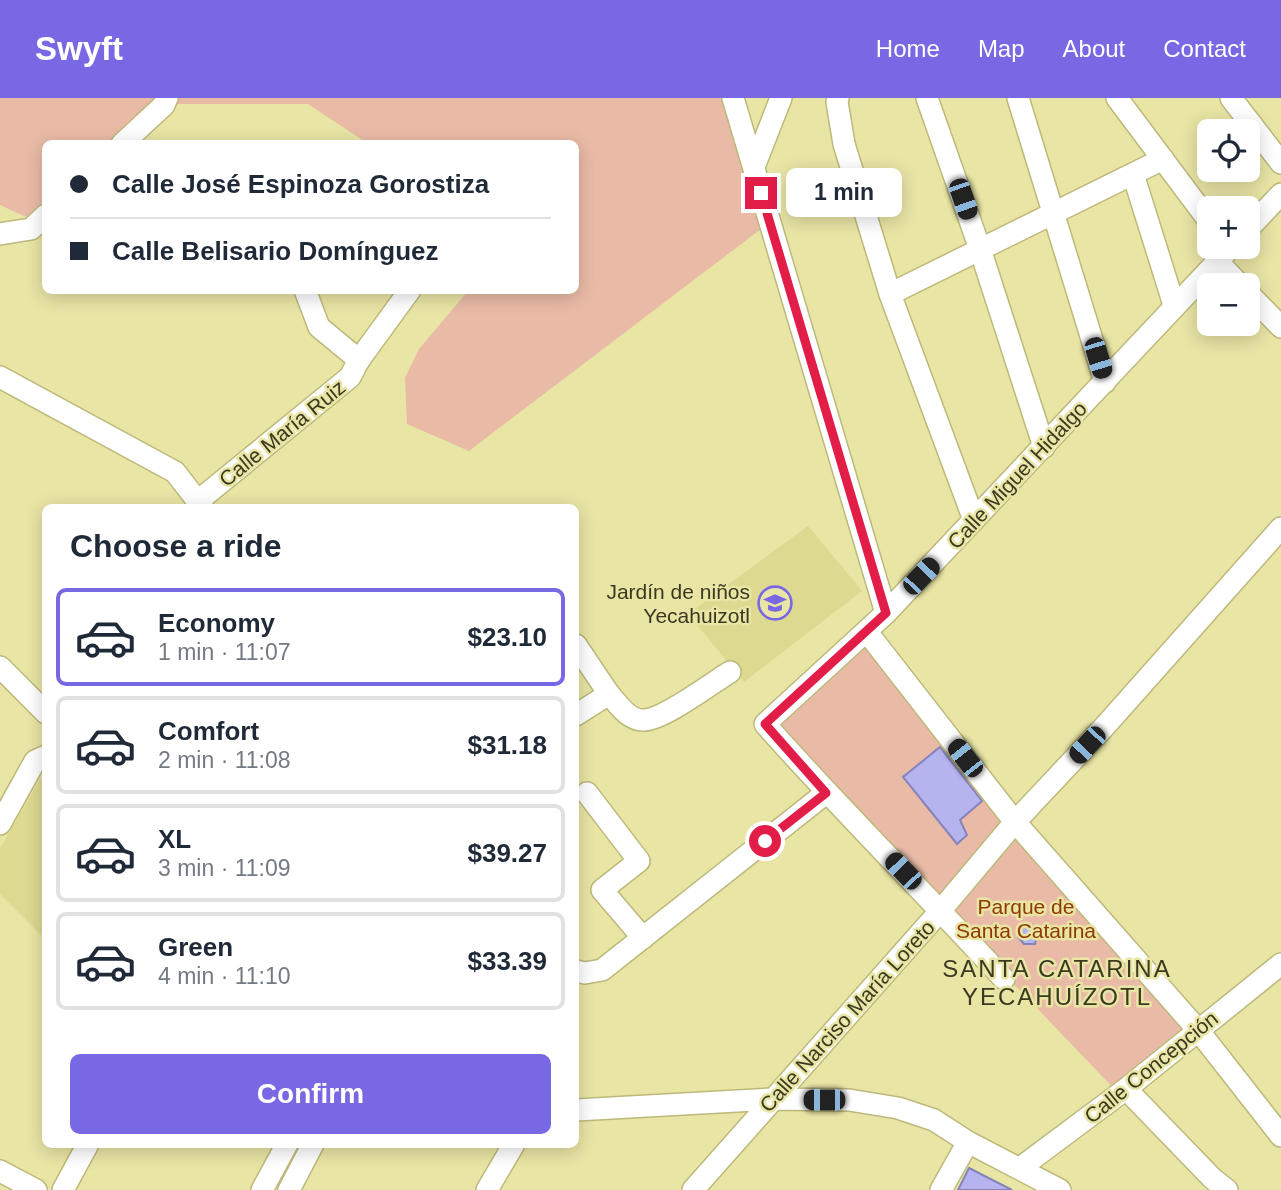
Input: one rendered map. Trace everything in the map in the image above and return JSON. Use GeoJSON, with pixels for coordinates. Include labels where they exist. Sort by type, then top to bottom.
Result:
{"type":"FeatureCollection","features":[{"type":"Feature","properties":{"kind":"street"},"geometry":{"type":"LineString","coordinates":[[126,140],[164,105],[167,98]]}},
{"type":"Feature","properties":{"kind":"street"},"geometry":{"type":"LineString","coordinates":[[733,98],[886,613]]}},
{"type":"Feature","properties":{"kind":"street"},"geometry":{"type":"LineString","coordinates":[[754,167],[781,98]]}},
{"type":"Feature","properties":{"kind":"street"},"geometry":{"type":"LineString","coordinates":[[838,98],[836,102],[845,144],[890,294],[974,520]]}},
{"type":"Feature","properties":{"kind":"street"},"geometry":{"type":"LineString","coordinates":[[928,98],[981,249],[1044,447]]}},
{"type":"Feature","properties":{"kind":"street"},"geometry":{"type":"LineString","coordinates":[[1018,98],[1105,382]]}},
{"type":"Feature","properties":{"kind":"street"},"geometry":{"type":"LineString","coordinates":[[1117,98],[1197,205]]}},
{"type":"Feature","properties":{"kind":"street"},"geometry":{"type":"LineString","coordinates":[[1232,98],[1281,163]]}},
{"type":"Feature","properties":{"kind":"street"},"geometry":{"type":"LineString","coordinates":[[890,294],[1163,159]]}},
{"type":"Feature","properties":{"kind":"street"},"geometry":{"type":"LineString","coordinates":[[1133,174],[1174,305]]}},
{"type":"Feature","properties":{"kind":"street"},"geometry":{"type":"LineString","coordinates":[[1260,216],[1281,194]]}},
{"type":"Feature","properties":{"kind":"street"},"geometry":{"type":"LineString","coordinates":[[0,234],[31,229],[42,219]]}},
{"type":"Feature","properties":{"kind":"street","name":"Calle Miguel Hidalgo"},"geometry":{"type":"LineString","coordinates":[[826,793],[765,724],[886,613],[1219,259]]}},
{"type":"Feature","properties":{"kind":"street","name":"Calle María Ruiz"},"geometry":{"type":"LineString","coordinates":[[307,294],[319,327],[359,360]]}},
{"type":"Feature","properties":{"kind":"street","name":"Calle María Ruiz"},"geometry":{"type":"LineString","coordinates":[[201,504],[350,376],[407,294]]}},
{"type":"Feature","properties":{"kind":"street"},"geometry":{"type":"LineString","coordinates":[[1260,305],[1281,327]]}},
{"type":"Feature","properties":{"kind":"street"},"geometry":{"type":"LineString","coordinates":[[0,377],[175,472],[201,504]]}},
{"type":"Feature","properties":{"kind":"street","name":"Calle Narciso María Loreto"},"geometry":{"type":"LineString","coordinates":[[693,1190],[942,910],[1015,822],[1105,726],[1281,528]]}},
{"type":"Feature","properties":{"kind":"street"},"geometry":{"type":"LineString","coordinates":[[867,632],[1015,822],[1198,1030],[1281,1136]]}},
{"type":"Feature","properties":{"kind":"street"},"geometry":{"type":"LineString","coordinates":[[579,649],[609,694],[629,716],[642,720],[658,718],[730,672]]}},
{"type":"Feature","properties":{"kind":"street"},"geometry":{"type":"LineString","coordinates":[[0,667],[42,709]]}},
{"type":"Feature","properties":{"kind":"street"},"geometry":{"type":"LineString","coordinates":[[579,713],[609,694]]}},
{"type":"Feature","properties":{"kind":"street"},"geometry":{"type":"LineString","coordinates":[[0,824],[35,761],[42,758]]}},
{"type":"Feature","properties":{"kind":"street"},"geometry":{"type":"LineString","coordinates":[[587,793],[639,861],[601,890],[643,938]]}},
{"type":"Feature","properties":{"kind":"street"},"geometry":{"type":"LineString","coordinates":[[579,972],[602,970],[826,793],[942,910],[1004,979]]}},
{"type":"Feature","properties":{"kind":"street","name":"Calle Concepción"},"geometry":{"type":"LineString","coordinates":[[1020,1168],[1126,1089],[1281,964]]}},
{"type":"Feature","properties":{"kind":"street"},"geometry":{"type":"LineString","coordinates":[[1126,1089],[1212,1178],[1227,1190]]}},
{"type":"Feature","properties":{"kind":"street"},"geometry":{"type":"LineString","coordinates":[[579,1110],[773,1099],[849,1100],[898,1108],[934,1120],[968,1142],[1060,1190]]}},
{"type":"Feature","properties":{"kind":"street"},"geometry":{"type":"LineString","coordinates":[[941,1190],[968,1142]]}},
{"type":"Feature","properties":{"kind":"street"},"geometry":{"type":"LineString","coordinates":[[63,1190],[86,1148]]}},
{"type":"Feature","properties":{"kind":"street"},"geometry":{"type":"LineString","coordinates":[[262,1190],[285,1148]]}},
{"type":"Feature","properties":{"kind":"street"},"geometry":{"type":"LineString","coordinates":[[289,1190],[311,1148]]}},
{"type":"Feature","properties":{"kind":"street"},"geometry":{"type":"LineString","coordinates":[[487,1190],[512,1148]]}},
{"type":"Feature","properties":{"kind":"street"},"geometry":{"type":"LineString","coordinates":[[0,1171],[36,1190]]}},
{"type":"Feature","properties":{"kind":"shaded area","name":"Jardín de niños Yecahuizotl"},"geometry":{"type":"Polygon","coordinates":[[[808,526],[862,591],[744,682],[688,614],[808,526]]]}},
{"type":"Feature","properties":{"kind":"shaded area"},"geometry":{"type":"Polygon","coordinates":[[[42,776],[42,936],[0,894],[0,848],[42,776]]]}},
{"type":"Feature","properties":{"kind":"green space"},"geometry":{"type":"Polygon","coordinates":[[[0,98],[164,98],[118,140],[42,140],[42,204],[26,217],[0,205],[0,98]]]}},
{"type":"Feature","properties":{"kind":"green space"},"geometry":{"type":"Polygon","coordinates":[[[172,98],[723,98],[761,229],[469,451],[407,424],[405,378],[419,349],[465,294],[579,294],[579,140],[362,140],[308,104],[170,104],[172,98]]]}},
{"type":"Feature","properties":{"kind":"green space"},"geometry":{"type":"Polygon","coordinates":[[[860,638],[1019,821],[943,906],[766,724],[860,638]]]}},
{"type":"Feature","properties":{"kind":"green space","name":"Parque de Santa Catarina"},"geometry":{"type":"Polygon","coordinates":[[[1019,824],[1196,1037],[1120,1095],[943,910],[1019,824]]]}},
{"type":"Feature","properties":{"kind":"building"},"geometry":{"type":"Polygon","coordinates":[[[940,747],[982,801],[960,820],[967,835],[957,844],[903,777],[940,747]]]}},
{"type":"Feature","properties":{"kind":"building"},"geometry":{"type":"Polygon","coordinates":[[[1031,925],[1038,932],[1035,944],[1024,944],[1018,937],[1021,926],[1031,925]]]}},
{"type":"Feature","properties":{"kind":"building"},"geometry":{"type":"Polygon","coordinates":[[[969,1168],[1012,1190],[958,1190],[969,1168]]]}},
{"type":"Feature","properties":{"kind":"place","name":"Jardín de niños Yecahuizotl"},"geometry":{"type":"Point","coordinates":[775,603]}},
{"type":"Feature","properties":{"kind":"district","name":"SANTA CATARINA YECAHUÍZOTL"},"geometry":{"type":"Point","coordinates":[1057,982]}},
{"type":"Feature","properties":{"kind":"route"},"geometry":{"type":"LineString","coordinates":[[761,193],[886,613],[765,724],[826,793],[765,841]]}}]}
